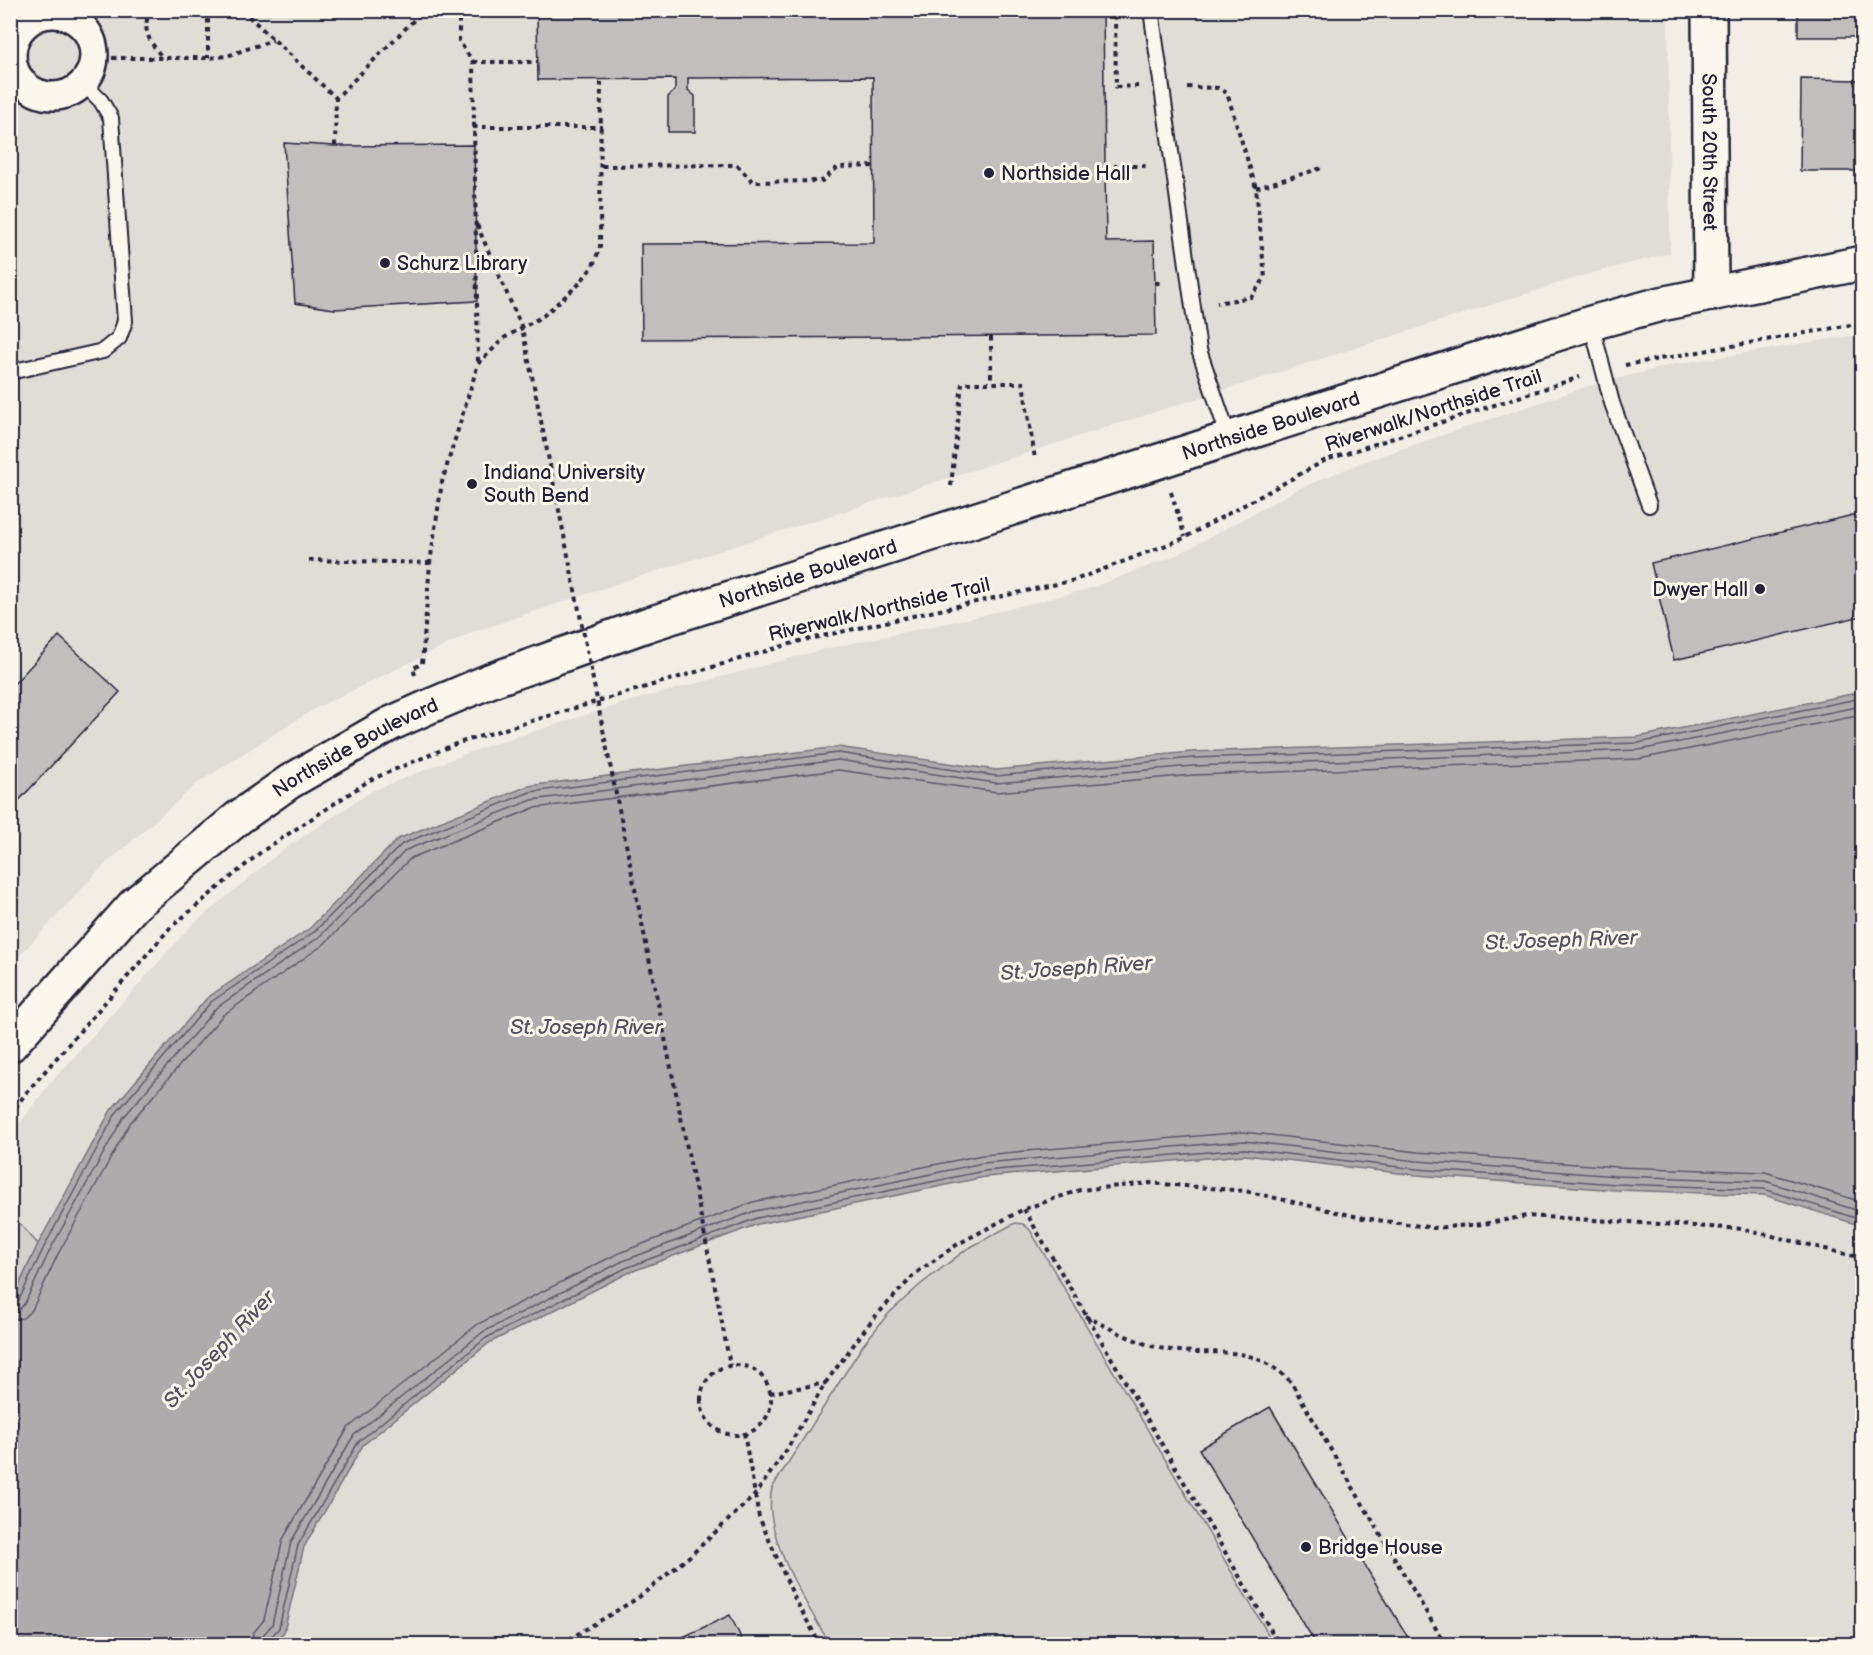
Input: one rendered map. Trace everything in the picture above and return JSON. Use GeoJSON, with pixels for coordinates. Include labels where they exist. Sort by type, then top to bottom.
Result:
{"type":"FeatureCollection","features":[{"type":"Feature","properties":{"kind":"street","name":"South 20th Street"},"geometry":{"type":"LineString","coordinates":[[1709,10],[1711,294]]}},
{"type":"Feature","properties":{"kind":"street"},"geometry":{"type":"LineString","coordinates":[[44,15],[69,18],[80,25],[88,36],[94,58],[90,72],[82,83],[74,90],[51,96],[20,91],[12,64],[12,51],[21,30],[30,21],[44,15]]}},
{"type":"Feature","properties":{"kind":"street","name":"Northside Boulevard"},"geometry":{"type":"LineString","coordinates":[[10,1045],[134,905],[238,818],[280,788],[390,724],[492,680],[646,625],[1591,323],[1711,294],[1863,263]]}},
{"type":"Feature","properties":{"kind":"lane"},"geometry":{"type":"LineString","coordinates":[[1151,10],[1199,350],[1229,438]]}},
{"type":"Feature","properties":{"kind":"lane"},"geometry":{"type":"LineString","coordinates":[[10,372],[103,351],[119,338],[125,321],[111,118],[101,101],[82,83]]}},
{"type":"Feature","properties":{"kind":"lane"},"geometry":{"type":"LineString","coordinates":[[1591,323],[1612,403],[1649,505]]}},
{"type":"Feature","properties":{"kind":"path"},"geometry":{"type":"LineString","coordinates":[[151,10],[146,25],[146,35],[162,58]]}},
{"type":"Feature","properties":{"kind":"path"},"geometry":{"type":"LineString","coordinates":[[208,10],[208,58]]}},
{"type":"Feature","properties":{"kind":"path"},"geometry":{"type":"LineString","coordinates":[[242,10],[336,98]]}},
{"type":"Feature","properties":{"kind":"path"},"geometry":{"type":"LineString","coordinates":[[335,146],[336,98],[424,10]]}},
{"type":"Feature","properties":{"kind":"path"},"geometry":{"type":"LineString","coordinates":[[413,668],[422,664],[430,563],[442,482],[478,364],[472,62],[459,41],[459,10]]}},
{"type":"Feature","properties":{"kind":"path"},"geometry":{"type":"LineString","coordinates":[[1103,15],[1131,15]]}},
{"type":"Feature","properties":{"kind":"path"},"geometry":{"type":"LineString","coordinates":[[1115,15],[1116,87],[1143,86]]}},
{"type":"Feature","properties":{"kind":"path"},"geometry":{"type":"LineString","coordinates":[[94,58],[208,58],[227,56],[274,40]]}},
{"type":"Feature","properties":{"kind":"path"},"geometry":{"type":"LineString","coordinates":[[472,62],[538,62]]}},
{"type":"Feature","properties":{"kind":"path"},"geometry":{"type":"LineString","coordinates":[[478,364],[490,349],[558,304],[578,285],[593,266],[602,232],[601,79]]}},
{"type":"Feature","properties":{"kind":"path"},"geometry":{"type":"LineString","coordinates":[[1210,88],[1222,90],[1228,96],[1256,188],[1265,278],[1257,292],[1244,299]]}},
{"type":"Feature","properties":{"kind":"path"},"geometry":{"type":"LineString","coordinates":[[473,127],[602,127]]}},
{"type":"Feature","properties":{"kind":"path"},"geometry":{"type":"LineString","coordinates":[[602,165],[737,165],[753,182],[822,181],[838,167],[873,166]]}},
{"type":"Feature","properties":{"kind":"path"},"geometry":{"type":"LineString","coordinates":[[1105,165],[1140,165]]}},
{"type":"Feature","properties":{"kind":"path"},"geometry":{"type":"LineString","coordinates":[[1256,188],[1322,168]]}},
{"type":"Feature","properties":{"kind":"path"},"geometry":{"type":"LineString","coordinates":[[476,224],[522,328],[730,1365]]}},
{"type":"Feature","properties":{"kind":"path","name":"Riverwalk/Northside Trail"},"geometry":{"type":"LineString","coordinates":[[10,1115],[170,928],[261,852],[370,780],[458,743],[800,641],[1075,580],[1182,539],[1326,460],[1603,370],[1863,323]]}},
{"type":"Feature","properties":{"kind":"path"},"geometry":{"type":"LineString","coordinates":[[991,337],[991,382]]}},
{"type":"Feature","properties":{"kind":"path"},"geometry":{"type":"LineString","coordinates":[[951,486],[962,383],[1023,383],[1035,459]]}},
{"type":"Feature","properties":{"kind":"path"},"geometry":{"type":"LineString","coordinates":[[309,560],[430,563]]}},
{"type":"Feature","properties":{"kind":"path"},"geometry":{"type":"LineString","coordinates":[[561,1644],[638,1598],[691,1555],[754,1496],[786,1451],[826,1382],[872,1320],[916,1273],[958,1244],[1024,1209],[1080,1190],[1150,1183],[1245,1191],[1364,1218],[1434,1228],[1483,1224],[1527,1216],[1744,1229],[1863,1258]]}},
{"type":"Feature","properties":{"kind":"path"},"geometry":{"type":"LineString","coordinates":[[1024,1209],[1279,1644]]}},
{"type":"Feature","properties":{"kind":"path"},"geometry":{"type":"LineString","coordinates":[[1085,1316],[1145,1344],[1171,1350],[1226,1351],[1252,1355],[1274,1366],[1291,1382],[1445,1644]]}},
{"type":"Feature","properties":{"kind":"path"},"geometry":{"type":"LineString","coordinates":[[730,1365],[751,1368],[761,1376],[770,1393],[771,1405],[763,1422],[744,1433],[731,1434],[718,1430],[708,1421],[702,1410],[701,1396],[705,1383],[715,1372],[730,1365]]}},
{"type":"Feature","properties":{"kind":"path"},"geometry":{"type":"LineString","coordinates":[[770,1393],[826,1382]]}},
{"type":"Feature","properties":{"kind":"path"},"geometry":{"type":"LineString","coordinates":[[744,1433],[759,1517],[776,1557],[820,1644]]}},
{"type":"Feature","properties":{"kind":"shaded area","name":"Indiana University South Bend"},"geometry":{"type":"Polygon","coordinates":[[[11,11],[1668,11],[1670,253],[1585,275],[628,580],[473,632],[314,709],[199,782],[99,870],[11,965],[11,11]]]}},
{"type":"Feature","properties":{"kind":"shaded area"},"geometry":{"type":"Polygon","coordinates":[[[1862,334],[1862,692],[1638,737],[1192,752],[996,770],[838,747],[692,766],[398,839],[310,928],[207,998],[111,1110],[38,1244],[11,1214],[11,1135],[47,1087],[191,926],[280,852],[372,791],[478,749],[631,701],[825,649],[980,616],[1088,589],[1175,556],[1296,490],[1360,463],[1589,386],[1671,365],[1862,334]]]}},
{"type":"Feature","properties":{"kind":"shaded area"},"geometry":{"type":"Polygon","coordinates":[[[1244,1155],[1416,1175],[1616,1190],[1764,1195],[1862,1226],[1862,1644],[272,1644],[284,1632],[304,1547],[363,1445],[489,1343],[628,1273],[758,1224],[985,1177],[1244,1155]]]}},
{"type":"Feature","properties":{"kind":"shaded area"},"geometry":{"type":"Polygon","coordinates":[[[11,1214],[38,1244],[11,1303],[11,1214]]]}},
{"type":"Feature","properties":{"kind":"shaded area"},"geometry":{"type":"Polygon","coordinates":[[[1015,1223],[1023,1224],[1030,1230],[1274,1644],[830,1644],[799,1590],[779,1547],[770,1506],[772,1488],[863,1345],[888,1314],[921,1284],[967,1249],[1015,1223]]]}},
{"type":"Feature","properties":{"kind":"water","name":"St. Joseph River"},"geometry":{"type":"Polygon","coordinates":[[[1862,692],[1862,1226],[1764,1195],[1616,1190],[1416,1175],[1244,1155],[985,1177],[758,1224],[628,1273],[489,1343],[363,1445],[304,1547],[284,1632],[272,1644],[11,1644],[11,1303],[38,1244],[111,1110],[207,998],[310,928],[398,839],[528,786],[838,747],[996,770],[1192,752],[1638,737],[1862,692]]]}},
{"type":"Feature","properties":{"kind":"building","name":"Northside Hall"},"geometry":{"type":"Polygon","coordinates":[[[537,10],[1103,10],[1106,242],[1154,241],[1156,335],[642,339],[641,244],[874,243],[873,77],[688,78],[688,90],[695,96],[695,132],[668,132],[668,97],[675,90],[675,79],[538,80],[537,10]]]}},
{"type":"Feature","properties":{"kind":"building"},"geometry":{"type":"Polygon","coordinates":[[[1798,10],[1862,10],[1862,37],[1798,37],[1798,10]]]}},
{"type":"Feature","properties":{"kind":"building"},"geometry":{"type":"Polygon","coordinates":[[[1801,79],[1862,80],[1862,171],[1800,171],[1801,79]]]}},
{"type":"Feature","properties":{"kind":"building","name":"Schurz Library"},"geometry":{"type":"Polygon","coordinates":[[[284,143],[335,146],[474,145],[477,301],[334,309],[295,303],[284,143]]]}},
{"type":"Feature","properties":{"kind":"building","name":"Dwyer Hall"},"geometry":{"type":"Polygon","coordinates":[[[1862,513],[1862,616],[1674,660],[1651,563],[1862,513]]]}},
{"type":"Feature","properties":{"kind":"building"},"geometry":{"type":"Polygon","coordinates":[[[59,636],[120,692],[10,810],[10,688],[59,636]]]}},
{"type":"Feature","properties":{"kind":"building","name":"Bridge House"},"geometry":{"type":"Polygon","coordinates":[[[1270,1407],[1412,1644],[1316,1644],[1199,1449],[1270,1407]]]}},
{"type":"Feature","properties":{"kind":"building"},"geometry":{"type":"Polygon","coordinates":[[[730,1615],[744,1644],[668,1644],[730,1615]]]}},
{"type":"Feature","properties":{"kind":"place","name":"Northside Hall"},"geometry":{"type":"Point","coordinates":[989,173]}},
{"type":"Feature","properties":{"kind":"place","name":"Schurz Library"},"geometry":{"type":"Point","coordinates":[385,263]}},
{"type":"Feature","properties":{"kind":"place","name":"Indiana University South Bend"},"geometry":{"type":"Point","coordinates":[472,484]}},
{"type":"Feature","properties":{"kind":"place","name":"Dwyer Hall"},"geometry":{"type":"Point","coordinates":[1760,589]}},
{"type":"Feature","properties":{"kind":"place","name":"Bridge House"},"geometry":{"type":"Point","coordinates":[1306,1547]}}]}
